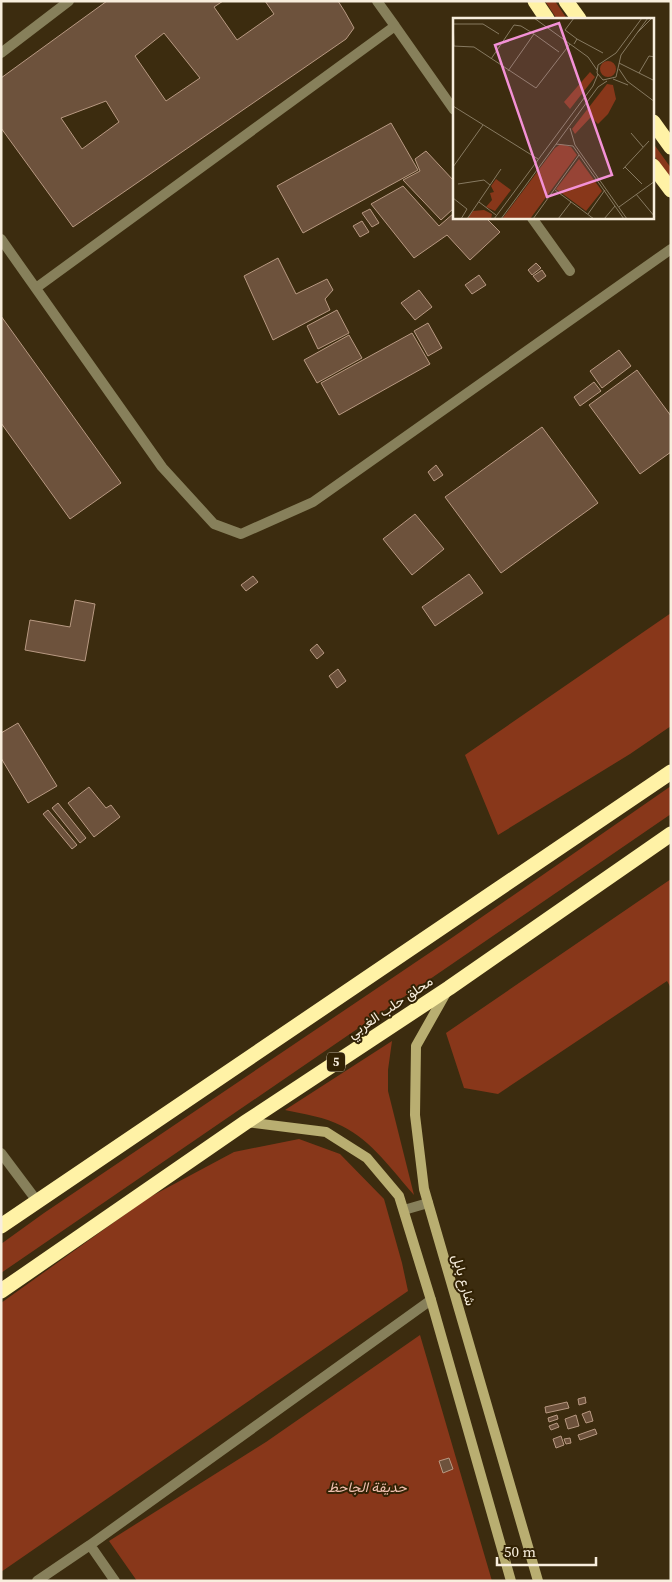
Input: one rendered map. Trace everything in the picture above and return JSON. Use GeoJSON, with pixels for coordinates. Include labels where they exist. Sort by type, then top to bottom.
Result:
{"type":"FeatureCollection","features":[{"type":"Feature","properties":{"kind":"highway"},"geometry":{"type":"LineString","coordinates":[[535,1],[546,18]]}},
{"type":"Feature","properties":{"kind":"highway"},"geometry":{"type":"LineString","coordinates":[[566,1],[578,18]]}},
{"type":"Feature","properties":{"kind":"highway"},"geometry":{"type":"LineString","coordinates":[[654,123],[671,147]]}},
{"type":"Feature","properties":{"kind":"highway"},"geometry":{"type":"LineString","coordinates":[[654,167],[671,190]]}},
{"type":"Feature","properties":{"kind":"highway"},"geometry":{"type":"LineString","coordinates":[[1,1226],[671,772]]}},
{"type":"Feature","properties":{"kind":"highway","name":"محلق حلب الغربي"},"geometry":{"type":"LineString","coordinates":[[1,1291],[246,1122],[449,988],[671,834]]}},
{"type":"Feature","properties":{"kind":"street"},"geometry":{"type":"LineString","coordinates":[[1,53],[69,1]]}},
{"type":"Feature","properties":{"kind":"street"},"geometry":{"type":"LineString","coordinates":[[377,1],[453,109]]}},
{"type":"Feature","properties":{"kind":"street"},"geometry":{"type":"LineString","coordinates":[[36,288],[395,26]]}},
{"type":"Feature","properties":{"kind":"street"},"geometry":{"type":"LineString","coordinates":[[533,219],[570,272]]}},
{"type":"Feature","properties":{"kind":"street"},"geometry":{"type":"LineString","coordinates":[[1,240],[162,467],[214,524],[241,534],[313,502],[671,249]]}},
{"type":"Feature","properties":{"kind":"street","name":"شارع بابل"},"geometry":{"type":"LineString","coordinates":[[449,988],[416,1046],[415,1114],[424,1189],[538,1581]]}},
{"type":"Feature","properties":{"kind":"street"},"geometry":{"type":"LineString","coordinates":[[246,1122],[326,1132],[367,1158],[399,1196],[431,1300],[511,1581]]}},
{"type":"Feature","properties":{"kind":"street"},"geometry":{"type":"LineString","coordinates":[[1,1153],[37,1201]]}},
{"type":"Feature","properties":{"kind":"street"},"geometry":{"type":"LineString","coordinates":[[404,1210],[428,1203]]}},
{"type":"Feature","properties":{"kind":"street"},"geometry":{"type":"LineString","coordinates":[[37,1581],[431,1300]]}},
{"type":"Feature","properties":{"kind":"street"},"geometry":{"type":"LineString","coordinates":[[90,1545],[115,1581]]}},
{"type":"Feature","properties":{"kind":"green space"},"geometry":{"type":"Polygon","coordinates":[[[545,1],[555,1],[566,18],[556,18],[545,1]]]}},
{"type":"Feature","properties":{"kind":"green space"},"geometry":{"type":"Polygon","coordinates":[[[654,144],[671,168],[671,179],[654,155],[654,144]]]}},
{"type":"Feature","properties":{"kind":"green space"},"geometry":{"type":"Polygon","coordinates":[[[671,613],[671,726],[630,754],[498,835],[465,755],[671,613]]]}},
{"type":"Feature","properties":{"kind":"green space"},"geometry":{"type":"Polygon","coordinates":[[[671,786],[671,814],[1,1273],[1,1244],[453,937],[671,786]]]}},
{"type":"Feature","properties":{"kind":"green space"},"geometry":{"type":"Polygon","coordinates":[[[671,879],[671,988],[667,981],[498,1094],[464,1088],[446,1033],[671,879]]]}},
{"type":"Feature","properties":{"kind":"green space"},"geometry":{"type":"Polygon","coordinates":[[[392,1041],[388,1070],[388,1091],[414,1195],[381,1157],[353,1132],[329,1120],[285,1110],[392,1041]]]}},
{"type":"Feature","properties":{"kind":"green space"},"geometry":{"type":"Polygon","coordinates":[[[299,1139],[340,1154],[384,1199],[408,1291],[1,1572],[1,1303],[148,1198],[234,1152],[299,1139]]]}},
{"type":"Feature","properties":{"kind":"green space","name":"حديقة الجاحظ"},"geometry":{"type":"Polygon","coordinates":[[[420,1335],[492,1581],[137,1581],[109,1541],[266,1442],[420,1335]]]}},
{"type":"Feature","properties":{"kind":"building"},"geometry":{"type":"Polygon","coordinates":[[[107,1],[223,1],[214,7],[237,40],[274,14],[265,1],[338,1],[354,28],[346,39],[73,227],[1,128],[1,78],[107,1]],[[164,33],[135,56],[166,101],[200,78],[164,33]],[[106,101],[61,118],[82,149],[119,122],[106,101]]]}},
{"type":"Feature","properties":{"kind":"building"},"geometry":{"type":"Polygon","coordinates":[[[391,123],[418,170],[303,233],[277,186],[391,123]]]}},
{"type":"Feature","properties":{"kind":"building"},"geometry":{"type":"Polygon","coordinates":[[[426,151],[453,180],[453,209],[441,220],[403,180],[420,171],[415,159],[426,151]]]}},
{"type":"Feature","properties":{"kind":"building"},"geometry":{"type":"Polygon","coordinates":[[[403,186],[439,226],[453,214],[453,219],[487,219],[500,232],[470,260],[447,235],[414,258],[371,204],[403,186]]]}},
{"type":"Feature","properties":{"kind":"building"},"geometry":{"type":"Polygon","coordinates":[[[370,209],[379,223],[372,227],[362,213],[370,209]]]}},
{"type":"Feature","properties":{"kind":"building"},"geometry":{"type":"Polygon","coordinates":[[[362,221],[369,232],[360,237],[353,226],[362,221]]]}},
{"type":"Feature","properties":{"kind":"building"},"geometry":{"type":"Polygon","coordinates":[[[278,258],[296,294],[327,279],[333,290],[325,299],[330,310],[273,340],[244,276],[278,258]]]}},
{"type":"Feature","properties":{"kind":"building"},"geometry":{"type":"Polygon","coordinates":[[[536,263],[541,268],[532,275],[528,270],[536,263]]]}},
{"type":"Feature","properties":{"kind":"building"},"geometry":{"type":"Polygon","coordinates":[[[542,270],[546,276],[538,282],[533,276],[542,270]]]}},
{"type":"Feature","properties":{"kind":"building"},"geometry":{"type":"Polygon","coordinates":[[[479,275],[486,285],[472,294],[465,285],[479,275]]]}},
{"type":"Feature","properties":{"kind":"building"},"geometry":{"type":"Polygon","coordinates":[[[419,290],[432,307],[415,320],[401,303],[419,290]]]}},
{"type":"Feature","properties":{"kind":"building"},"geometry":{"type":"Polygon","coordinates":[[[337,310],[349,333],[318,349],[307,326],[337,310]]]}},
{"type":"Feature","properties":{"kind":"building"},"geometry":{"type":"Polygon","coordinates":[[[1,316],[121,483],[70,519],[1,423],[1,316]]]}},
{"type":"Feature","properties":{"kind":"building"},"geometry":{"type":"Polygon","coordinates":[[[428,323],[442,348],[428,356],[414,331],[428,323]]]}},
{"type":"Feature","properties":{"kind":"building"},"geometry":{"type":"Polygon","coordinates":[[[412,333],[430,364],[339,415],[321,383],[412,333]]]}},
{"type":"Feature","properties":{"kind":"building"},"geometry":{"type":"Polygon","coordinates":[[[349,335],[362,358],[317,383],[304,360],[349,335]]]}},
{"type":"Feature","properties":{"kind":"building"},"geometry":{"type":"Polygon","coordinates":[[[619,350],[631,366],[602,388],[590,371],[619,350]]]}},
{"type":"Feature","properties":{"kind":"building"},"geometry":{"type":"Polygon","coordinates":[[[637,370],[671,416],[671,452],[640,474],[589,405],[637,370]]]}},
{"type":"Feature","properties":{"kind":"building"},"geometry":{"type":"Polygon","coordinates":[[[594,382],[601,391],[580,406],[574,397],[594,382]]]}},
{"type":"Feature","properties":{"kind":"building"},"geometry":{"type":"Polygon","coordinates":[[[542,427],[598,503],[501,573],[445,497],[542,427]]]}},
{"type":"Feature","properties":{"kind":"building"},"geometry":{"type":"Polygon","coordinates":[[[436,465],[443,475],[434,481],[428,472],[436,465]]]}},
{"type":"Feature","properties":{"kind":"building"},"geometry":{"type":"Polygon","coordinates":[[[415,514],[444,549],[412,575],[383,539],[415,514]]]}},
{"type":"Feature","properties":{"kind":"building"},"geometry":{"type":"Polygon","coordinates":[[[469,574],[483,593],[435,626],[422,607],[469,574]]]}},
{"type":"Feature","properties":{"kind":"building"},"geometry":{"type":"Polygon","coordinates":[[[253,576],[258,582],[246,591],[241,585],[253,576]]]}},
{"type":"Feature","properties":{"kind":"building"},"geometry":{"type":"Polygon","coordinates":[[[75,600],[95,604],[85,661],[25,650],[30,620],[70,627],[75,600]]]}},
{"type":"Feature","properties":{"kind":"building"},"geometry":{"type":"Polygon","coordinates":[[[317,644],[324,653],[317,659],[310,650],[317,644]]]}},
{"type":"Feature","properties":{"kind":"building"},"geometry":{"type":"Polygon","coordinates":[[[338,669],[346,681],[337,688],[329,676],[338,669]]]}},
{"type":"Feature","properties":{"kind":"building"},"geometry":{"type":"Polygon","coordinates":[[[18,723],[57,786],[28,803],[1,758],[1,733],[18,723]]]}},
{"type":"Feature","properties":{"kind":"building"},"geometry":{"type":"Polygon","coordinates":[[[89,787],[106,808],[111,805],[120,817],[94,837],[68,803],[89,787]]]}},
{"type":"Feature","properties":{"kind":"building"},"geometry":{"type":"Polygon","coordinates":[[[58,803],[86,838],[80,843],[52,808],[58,803]]]}},
{"type":"Feature","properties":{"kind":"building"},"geometry":{"type":"Polygon","coordinates":[[[48,810],[77,845],[72,849],[43,814],[48,810]]]}},
{"type":"Feature","properties":{"kind":"building"},"geometry":{"type":"Polygon","coordinates":[[[585,1397],[586,1403],[579,1405],[578,1399],[585,1397]]]}},
{"type":"Feature","properties":{"kind":"building"},"geometry":{"type":"Polygon","coordinates":[[[567,1402],[569,1408],[546,1413],[545,1407],[567,1402]]]}},
{"type":"Feature","properties":{"kind":"building"},"geometry":{"type":"Polygon","coordinates":[[[590,1411],[593,1421],[586,1423],[582,1414],[590,1411]]]}},
{"type":"Feature","properties":{"kind":"building"},"geometry":{"type":"Polygon","coordinates":[[[557,1415],[558,1419],[549,1422],[548,1418],[557,1415]]]}},
{"type":"Feature","properties":{"kind":"building"},"geometry":{"type":"Polygon","coordinates":[[[576,1415],[579,1426],[568,1429],[565,1419],[576,1415]]]}},
{"type":"Feature","properties":{"kind":"building"},"geometry":{"type":"Polygon","coordinates":[[[557,1423],[559,1427],[551,1430],[549,1426],[557,1423]]]}},
{"type":"Feature","properties":{"kind":"building"},"geometry":{"type":"Polygon","coordinates":[[[595,1429],[597,1434],[580,1440],[578,1435],[595,1429]]]}},
{"type":"Feature","properties":{"kind":"building"},"geometry":{"type":"Polygon","coordinates":[[[561,1436],[564,1445],[556,1448],[553,1439],[561,1436]]]}},
{"type":"Feature","properties":{"kind":"building"},"geometry":{"type":"Polygon","coordinates":[[[570,1438],[571,1443],[566,1444],[564,1439],[570,1438]]]}},
{"type":"Feature","properties":{"kind":"building"},"geometry":{"type":"Polygon","coordinates":[[[449,1458],[453,1469],[443,1473],[439,1461],[449,1458]]]}}]}
